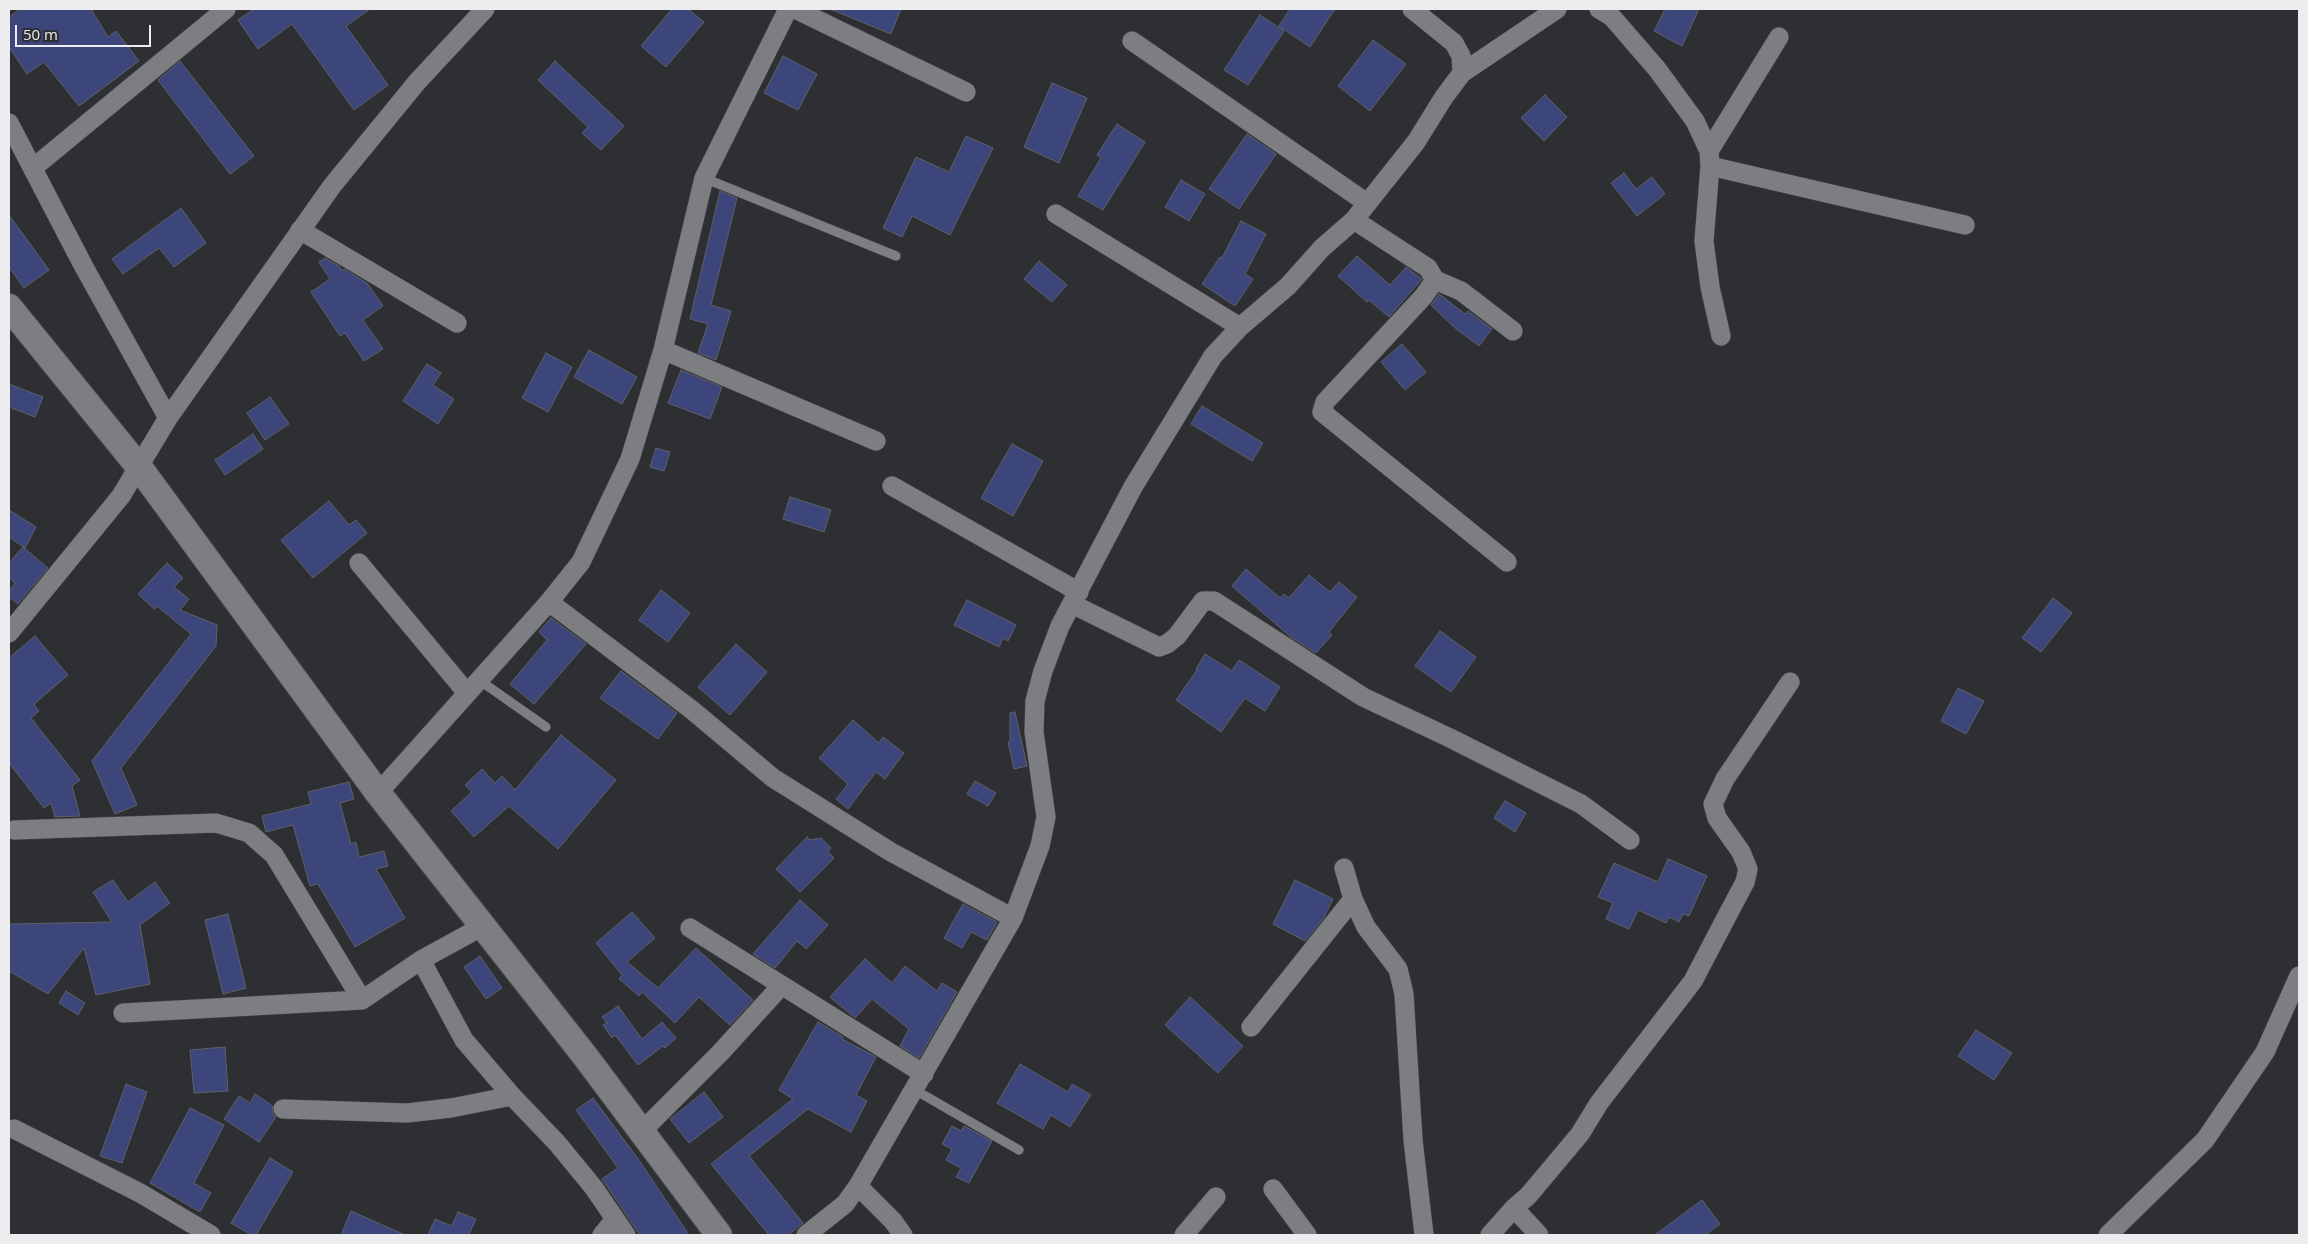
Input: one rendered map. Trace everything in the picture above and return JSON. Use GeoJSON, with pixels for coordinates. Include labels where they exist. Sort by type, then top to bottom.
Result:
{"type":"FeatureCollection","features":[{"type":"Feature","properties":{"kind":"street"},"geometry":{"type":"LineString","coordinates":[[33,168],[226,9]]}},
{"type":"Feature","properties":{"kind":"street"},"geometry":{"type":"LineString","coordinates":[[9,633],[122,496],[168,418],[332,186],[417,82],[485,9]]}},
{"type":"Feature","properties":{"kind":"street"},"geometry":{"type":"LineString","coordinates":[[378,793],[549,602],[581,562],[630,459],[663,350],[704,178],[788,9]]}},
{"type":"Feature","properties":{"kind":"street"},"geometry":{"type":"LineString","coordinates":[[795,9],[966,92]]}},
{"type":"Feature","properties":{"kind":"street"},"geometry":{"type":"LineString","coordinates":[[1412,9],[1454,42],[1461,56],[1462,73]]}},
{"type":"Feature","properties":{"kind":"street"},"geometry":{"type":"LineString","coordinates":[[806,1235],[845,1204],[858,1186],[1013,918],[1040,846],[1046,817],[1034,732],[1035,701],[1043,671],[1060,626],[1156,447],[1213,356],[1240,327],[1288,286],[1322,248],[1354,220],[1416,142],[1444,97],[1462,73],[1557,9]]}},
{"type":"Feature","properties":{"kind":"street"},"geometry":{"type":"LineString","coordinates":[[1599,9],[1612,17],[1656,69],[1695,121],[1709,159],[1704,241],[1710,287],[1721,336]]}},
{"type":"Feature","properties":{"kind":"street"},"geometry":{"type":"LineString","coordinates":[[1709,159],[1779,37]]}},
{"type":"Feature","properties":{"kind":"street"},"geometry":{"type":"LineString","coordinates":[[1132,41],[1367,204]]}},
{"type":"Feature","properties":{"kind":"street"},"geometry":{"type":"LineString","coordinates":[[9,123],[84,267],[168,418]]}},
{"type":"Feature","properties":{"kind":"street"},"geometry":{"type":"LineString","coordinates":[[1709,159],[1964,225]]}},
{"type":"Feature","properties":{"kind":"street"},"geometry":{"type":"LineString","coordinates":[[1056,214],[1240,327]]}},
{"type":"Feature","properties":{"kind":"street"},"geometry":{"type":"LineString","coordinates":[[1354,220],[1428,268],[1435,280],[1461,291],[1513,331]]}},
{"type":"Feature","properties":{"kind":"street"},"geometry":{"type":"LineString","coordinates":[[300,230],[456,323]]}},
{"type":"Feature","properties":{"kind":"street"},"geometry":{"type":"LineString","coordinates":[[1435,280],[1423,297],[1325,402],[1322,412],[1507,562]]}},
{"type":"Feature","properties":{"kind":"street"},"geometry":{"type":"LineString","coordinates":[[9,307],[139,467],[378,793],[585,1056],[719,1235]]}},
{"type":"Feature","properties":{"kind":"street"},"geometry":{"type":"LineString","coordinates":[[663,350],[876,441]]}},
{"type":"Feature","properties":{"kind":"street"},"geometry":{"type":"LineString","coordinates":[[892,486],[1159,647],[1167,644],[1177,636],[1203,601],[1214,601],[1363,697],[1450,738],[1581,804],[1630,840]]}},
{"type":"Feature","properties":{"kind":"street"},"geometry":{"type":"LineString","coordinates":[[359,563],[473,687]]}},
{"type":"Feature","properties":{"kind":"street"},"geometry":{"type":"LineString","coordinates":[[549,602],[692,710],[774,778],[891,852],[1013,918]]}},
{"type":"Feature","properties":{"kind":"street"},"geometry":{"type":"LineString","coordinates":[[1490,1235],[1514,1208],[1528,1196],[1580,1134],[1599,1103],[1692,981],[1723,924],[1745,882],[1748,869],[1741,852],[1716,818],[1714,804],[1725,779],[1790,682]]}},
{"type":"Feature","properties":{"kind":"street"},"geometry":{"type":"LineString","coordinates":[[14,830],[216,822],[249,833],[274,855],[362,1000]]}},
{"type":"Feature","properties":{"kind":"street"},"geometry":{"type":"LineString","coordinates":[[1344,868],[1352,899],[1366,927],[1398,969],[1404,994],[1413,1140],[1424,1235]]}},
{"type":"Feature","properties":{"kind":"street"},"geometry":{"type":"LineString","coordinates":[[1251,1027],[1352,899]]}},
{"type":"Feature","properties":{"kind":"street"},"geometry":{"type":"LineString","coordinates":[[123,1013],[293,1002],[362,1000],[421,960],[483,926]]}},
{"type":"Feature","properties":{"kind":"street"},"geometry":{"type":"LineString","coordinates":[[690,928],[781,986],[919,1082]]}},
{"type":"Feature","properties":{"kind":"street"},"geometry":{"type":"LineString","coordinates":[[421,960],[464,1040],[512,1096],[557,1143],[594,1188],[626,1235]]}},
{"type":"Feature","properties":{"kind":"street"},"geometry":{"type":"LineString","coordinates":[[2108,1235],[2206,1140],[2265,1052],[2299,976]]}},
{"type":"Feature","properties":{"kind":"street"},"geometry":{"type":"LineString","coordinates":[[641,1132],[715,1058],[781,986]]}},
{"type":"Feature","properties":{"kind":"street"},"geometry":{"type":"LineString","coordinates":[[283,1109],[407,1113],[451,1108],[512,1096]]}},
{"type":"Feature","properties":{"kind":"street"},"geometry":{"type":"LineString","coordinates":[[14,1129],[140,1193],[211,1235]]}},
{"type":"Feature","properties":{"kind":"street"},"geometry":{"type":"LineString","coordinates":[[858,1186],[903,1235]]}},
{"type":"Feature","properties":{"kind":"street"},"geometry":{"type":"LineString","coordinates":[[1273,1189],[1307,1235]]}},
{"type":"Feature","properties":{"kind":"street"},"geometry":{"type":"LineString","coordinates":[[1184,1235],[1216,1197]]}},
{"type":"Feature","properties":{"kind":"street"},"geometry":{"type":"LineString","coordinates":[[1514,1208],[1539,1235]]}},
{"type":"Feature","properties":{"kind":"street"},"geometry":{"type":"LineString","coordinates":[[602,1235],[615,1219]]}},
{"type":"Feature","properties":{"kind":"lane"},"geometry":{"type":"LineString","coordinates":[[704,178],[896,256]]}},
{"type":"Feature","properties":{"kind":"lane"},"geometry":{"type":"LineString","coordinates":[[473,687],[546,727]]}},
{"type":"Feature","properties":{"kind":"lane"},"geometry":{"type":"LineString","coordinates":[[919,1082],[1019,1150]]}},
{"type":"Feature","properties":{"kind":"building"},"geometry":{"type":"Polygon","coordinates":[[[21,9],[91,9],[108,37],[116,31],[139,61],[79,106],[44,62],[27,74],[9,47],[9,17],[21,9]]]}},
{"type":"Feature","properties":{"kind":"building"},"geometry":{"type":"Polygon","coordinates":[[[254,9],[370,9],[346,26],[388,85],[354,110],[292,24],[258,49],[238,20],[254,9]]]}},
{"type":"Feature","properties":{"kind":"building"},"geometry":{"type":"Polygon","coordinates":[[[672,9],[688,9],[704,22],[666,67],[641,46],[672,9]]]}},
{"type":"Feature","properties":{"kind":"building"},"geometry":{"type":"Polygon","coordinates":[[[830,9],[901,9],[891,34],[830,9]]]}},
{"type":"Feature","properties":{"kind":"building"},"geometry":{"type":"Polygon","coordinates":[[[1290,9],[1335,9],[1310,47],[1279,26],[1290,9]]]}},
{"type":"Feature","properties":{"kind":"building"},"geometry":{"type":"Polygon","coordinates":[[[1665,9],[1699,9],[1682,46],[1654,31],[1665,9]]]}},
{"type":"Feature","properties":{"kind":"building"},"geometry":{"type":"Polygon","coordinates":[[[1260,15],[1284,31],[1248,85],[1224,70],[1260,15]]]}},
{"type":"Feature","properties":{"kind":"building"},"geometry":{"type":"Polygon","coordinates":[[[1373,40],[1406,64],[1370,111],[1338,86],[1373,40]]]}},
{"type":"Feature","properties":{"kind":"building"},"geometry":{"type":"Polygon","coordinates":[[[783,56],[817,74],[798,110],[764,93],[783,56]]]}},
{"type":"Feature","properties":{"kind":"building"},"geometry":{"type":"Polygon","coordinates":[[[180,61],[254,156],[230,174],[158,80],[180,61]]]}},
{"type":"Feature","properties":{"kind":"building"},"geometry":{"type":"Polygon","coordinates":[[[555,61],[624,126],[601,150],[582,133],[588,127],[538,80],[555,61]]]}},
{"type":"Feature","properties":{"kind":"building"},"geometry":{"type":"Polygon","coordinates":[[[1052,83],[1087,98],[1059,163],[1024,147],[1052,83]]]}},
{"type":"Feature","properties":{"kind":"building"},"geometry":{"type":"Polygon","coordinates":[[[1545,95],[1567,117],[1544,141],[1521,118],[1545,95]]]}},
{"type":"Feature","properties":{"kind":"building"},"geometry":{"type":"Polygon","coordinates":[[[1117,124],[1145,142],[1103,210],[1078,196],[1101,158],[1097,155],[1117,124]]]}},
{"type":"Feature","properties":{"kind":"building"},"geometry":{"type":"Polygon","coordinates":[[[1247,134],[1276,154],[1239,209],[1209,189],[1247,134]]]}},
{"type":"Feature","properties":{"kind":"building"},"geometry":{"type":"Polygon","coordinates":[[[966,136],[993,148],[950,235],[912,216],[902,237],[883,228],[916,157],[949,172],[966,136]]]}},
{"type":"Feature","properties":{"kind":"building"},"geometry":{"type":"Polygon","coordinates":[[[1624,173],[1636,189],[1652,177],[1665,194],[1637,216],[1611,183],[1624,173]]]}},
{"type":"Feature","properties":{"kind":"building"},"geometry":{"type":"Polygon","coordinates":[[[1181,180],[1205,194],[1189,221],[1165,207],[1181,180]]]}},
{"type":"Feature","properties":{"kind":"building"},"geometry":{"type":"Polygon","coordinates":[[[720,191],[737,198],[711,305],[731,311],[716,360],[698,353],[708,324],[690,319],[720,191]]]}},
{"type":"Feature","properties":{"kind":"building"},"geometry":{"type":"Polygon","coordinates":[[[181,208],[206,243],[174,267],[159,248],[123,274],[112,259],[181,208]]]}},
{"type":"Feature","properties":{"kind":"building"},"geometry":{"type":"Polygon","coordinates":[[[9,215],[49,270],[24,288],[9,267],[9,215]]]}},
{"type":"Feature","properties":{"kind":"building"},"geometry":{"type":"Polygon","coordinates":[[[1241,221],[1266,234],[1245,274],[1253,279],[1235,306],[1202,284],[1220,257],[1222,258],[1241,221]]]}},
{"type":"Feature","properties":{"kind":"building"},"geometry":{"type":"Polygon","coordinates":[[[1357,256],[1390,285],[1406,267],[1422,279],[1389,317],[1369,300],[1367,302],[1338,276],[1357,256]]]}},
{"type":"Feature","properties":{"kind":"building"},"geometry":{"type":"Polygon","coordinates":[[[325,258],[339,266],[342,271],[344,269],[367,283],[383,306],[363,320],[383,349],[364,361],[345,333],[340,336],[311,292],[330,279],[319,262],[325,258]]]}},
{"type":"Feature","properties":{"kind":"building"},"geometry":{"type":"Polygon","coordinates":[[[1039,261],[1067,285],[1052,302],[1024,279],[1039,261]]]}},
{"type":"Feature","properties":{"kind":"building"},"geometry":{"type":"Polygon","coordinates":[[[1439,294],[1465,314],[1468,311],[1492,329],[1479,346],[1455,328],[1431,305],[1439,294]]]}},
{"type":"Feature","properties":{"kind":"building"},"geometry":{"type":"Polygon","coordinates":[[[1402,344],[1426,372],[1405,390],[1381,362],[1402,344]]]}},
{"type":"Feature","properties":{"kind":"building"},"geometry":{"type":"Polygon","coordinates":[[[589,350],[637,377],[622,404],[574,377],[589,350]]]}},
{"type":"Feature","properties":{"kind":"building"},"geometry":{"type":"Polygon","coordinates":[[[546,353],[572,367],[548,412],[522,398],[546,353]]]}},
{"type":"Feature","properties":{"kind":"building"},"geometry":{"type":"Polygon","coordinates":[[[427,364],[441,373],[433,385],[454,399],[438,424],[403,401],[427,364]]]}},
{"type":"Feature","properties":{"kind":"building"},"geometry":{"type":"Polygon","coordinates":[[[681,370],[722,387],[710,419],[668,403],[681,370]]]}},
{"type":"Feature","properties":{"kind":"building"},"geometry":{"type":"Polygon","coordinates":[[[9,384],[43,397],[35,417],[9,407],[9,384]]]}},
{"type":"Feature","properties":{"kind":"building"},"geometry":{"type":"Polygon","coordinates":[[[270,397],[289,424],[265,440],[247,413],[270,397]]]}},
{"type":"Feature","properties":{"kind":"building"},"geometry":{"type":"Polygon","coordinates":[[[1202,406],[1263,443],[1252,461],[1191,424],[1202,406]]]}},
{"type":"Feature","properties":{"kind":"building"},"geometry":{"type":"Polygon","coordinates":[[[253,434],[263,449],[225,475],[215,460],[253,434]]]}},
{"type":"Feature","properties":{"kind":"building"},"geometry":{"type":"Polygon","coordinates":[[[1012,444],[1043,461],[1013,516],[981,498],[1012,444]]]}},
{"type":"Feature","properties":{"kind":"building"},"geometry":{"type":"Polygon","coordinates":[[[656,448],[670,452],[664,471],[650,467],[656,448]]]}},
{"type":"Feature","properties":{"kind":"building"},"geometry":{"type":"Polygon","coordinates":[[[790,497],[831,510],[824,532],[783,519],[790,497]]]}},
{"type":"Feature","properties":{"kind":"building"},"geometry":{"type":"Polygon","coordinates":[[[329,501],[349,525],[356,520],[367,533],[313,578],[281,540],[329,501]]]}},
{"type":"Feature","properties":{"kind":"building"},"geometry":{"type":"Polygon","coordinates":[[[9,510],[36,527],[25,548],[9,537],[9,510]]]}},
{"type":"Feature","properties":{"kind":"building"},"geometry":{"type":"Polygon","coordinates":[[[23,547],[48,568],[18,604],[9,597],[9,591],[15,583],[9,577],[9,563],[23,547]]]}},
{"type":"Feature","properties":{"kind":"building"},"geometry":{"type":"Polygon","coordinates":[[[167,563],[183,578],[174,587],[189,599],[180,610],[217,625],[216,646],[121,768],[137,805],[115,814],[92,761],[191,634],[157,606],[154,609],[138,594],[167,563]]]}},
{"type":"Feature","properties":{"kind":"building"},"geometry":{"type":"Polygon","coordinates":[[[1246,569],[1280,598],[1284,594],[1289,598],[1309,575],[1330,592],[1339,582],[1357,597],[1329,632],[1332,635],[1316,653],[1292,638],[1232,586],[1246,569]]]}},
{"type":"Feature","properties":{"kind":"building"},"geometry":{"type":"Polygon","coordinates":[[[661,590],[690,613],[668,642],[639,620],[661,590]]]}},
{"type":"Feature","properties":{"kind":"building"},"geometry":{"type":"Polygon","coordinates":[[[2053,598],[2072,613],[2041,652],[2022,638],[2053,598]]]}},
{"type":"Feature","properties":{"kind":"building"},"geometry":{"type":"Polygon","coordinates":[[[967,600],[1016,625],[1008,641],[1003,638],[999,647],[954,625],[967,600]]]}},
{"type":"Feature","properties":{"kind":"building"},"geometry":{"type":"Polygon","coordinates":[[[551,618],[586,644],[534,704],[510,684],[547,640],[539,632],[551,618]]]}},
{"type":"Feature","properties":{"kind":"building"},"geometry":{"type":"Polygon","coordinates":[[[1440,631],[1476,657],[1451,692],[1415,666],[1440,631]]]}},
{"type":"Feature","properties":{"kind":"building"},"geometry":{"type":"Polygon","coordinates":[[[35,636],[68,675],[34,704],[39,711],[31,718],[80,780],[72,786],[80,816],[55,817],[51,803],[44,808],[9,763],[9,658],[35,636]]]}},
{"type":"Feature","properties":{"kind":"building"},"geometry":{"type":"Polygon","coordinates":[[[736,644],[767,672],[730,715],[698,687],[736,644]]]}},
{"type":"Feature","properties":{"kind":"building"},"geometry":{"type":"Polygon","coordinates":[[[1205,654],[1232,671],[1239,660],[1280,687],[1265,711],[1245,698],[1221,732],[1176,700],[1197,670],[1205,654]]]}},
{"type":"Feature","properties":{"kind":"building"},"geometry":{"type":"Polygon","coordinates":[[[621,671],[677,713],[658,739],[600,698],[621,671]]]}},
{"type":"Feature","properties":{"kind":"building"},"geometry":{"type":"Polygon","coordinates":[[[1958,688],[1984,701],[1966,734],[1941,721],[1958,688]]]}},
{"type":"Feature","properties":{"kind":"building"},"geometry":{"type":"Polygon","coordinates":[[[1015,712],[1027,766],[1014,769],[1008,742],[1010,742],[1010,713],[1015,712]]]}},
{"type":"Feature","properties":{"kind":"building"},"geometry":{"type":"Polygon","coordinates":[[[853,720],[879,743],[883,737],[904,753],[885,779],[876,772],[848,809],[836,799],[848,784],[819,758],[853,720]]]}},
{"type":"Feature","properties":{"kind":"building"},"geometry":{"type":"Polygon","coordinates":[[[561,735],[616,780],[558,849],[509,806],[474,837],[451,811],[472,792],[465,785],[482,769],[495,783],[502,776],[515,790],[561,735]]]}},
{"type":"Feature","properties":{"kind":"building"},"geometry":{"type":"Polygon","coordinates":[[[975,781],[996,793],[988,806],[967,794],[975,781]]]}},
{"type":"Feature","properties":{"kind":"building"},"geometry":{"type":"Polygon","coordinates":[[[349,782],[354,799],[340,803],[351,844],[356,842],[359,857],[384,851],[388,866],[376,869],[405,918],[355,947],[318,884],[310,886],[293,825],[266,832],[262,816],[311,804],[308,792],[349,782]]]}},
{"type":"Feature","properties":{"kind":"building"},"geometry":{"type":"Polygon","coordinates":[[[1505,801],[1526,813],[1515,832],[1494,818],[1505,801]]]}},
{"type":"Feature","properties":{"kind":"building"},"geometry":{"type":"Polygon","coordinates":[[[807,837],[810,840],[821,838],[831,848],[828,852],[834,858],[800,892],[776,869],[807,837]]]}},
{"type":"Feature","properties":{"kind":"building"},"geometry":{"type":"Polygon","coordinates":[[[1668,859],[1707,876],[1689,916],[1683,914],[1679,922],[1669,917],[1666,923],[1638,910],[1629,929],[1606,919],[1613,903],[1598,897],[1614,863],[1658,882],[1668,859]]]}},
{"type":"Feature","properties":{"kind":"building"},"geometry":{"type":"Polygon","coordinates":[[[113,880],[128,902],[155,882],[170,903],[140,925],[150,984],[96,995],[84,948],[48,994],[9,971],[9,924],[112,922],[93,892],[113,880]]]}},
{"type":"Feature","properties":{"kind":"building"},"geometry":{"type":"Polygon","coordinates":[[[1295,880],[1333,899],[1323,919],[1305,941],[1273,924],[1295,880]]]}},
{"type":"Feature","properties":{"kind":"building"},"geometry":{"type":"Polygon","coordinates":[[[800,900],[828,925],[806,949],[797,941],[775,968],[753,954],[800,900]]]}},
{"type":"Feature","properties":{"kind":"building"},"geometry":{"type":"Polygon","coordinates":[[[963,904],[997,922],[987,940],[971,932],[962,948],[944,938],[963,904]]]}},
{"type":"Feature","properties":{"kind":"building"},"geometry":{"type":"Polygon","coordinates":[[[632,912],[655,938],[627,962],[658,988],[696,948],[753,1000],[730,1025],[699,997],[675,1023],[642,992],[639,996],[619,979],[622,975],[596,943],[632,912]]]}},
{"type":"Feature","properties":{"kind":"building"},"geometry":{"type":"Polygon","coordinates":[[[228,914],[246,988],[223,994],[205,920],[228,914]]]}},
{"type":"Feature","properties":{"kind":"building"},"geometry":{"type":"Polygon","coordinates":[[[480,956],[502,988],[486,999],[464,967],[480,956]]]}},
{"type":"Feature","properties":{"kind":"building"},"geometry":{"type":"Polygon","coordinates":[[[865,959],[892,983],[905,966],[937,991],[942,983],[957,992],[919,1058],[900,1046],[909,1029],[872,999],[855,1018],[830,997],[865,959]]]}},
{"type":"Feature","properties":{"kind":"building"},"geometry":{"type":"Polygon","coordinates":[[[66,991],[85,1003],[78,1015],[59,1003],[66,991]]]}},
{"type":"Feature","properties":{"kind":"building"},"geometry":{"type":"Polygon","coordinates":[[[1190,997],[1243,1046],[1218,1073],[1165,1025],[1190,997]]]}},
{"type":"Feature","properties":{"kind":"building"},"geometry":{"type":"Polygon","coordinates":[[[618,1006],[642,1039],[662,1022],[676,1038],[665,1048],[663,1046],[638,1065],[615,1035],[612,1038],[603,1025],[607,1023],[602,1017],[618,1006]]]}},
{"type":"Feature","properties":{"kind":"building"},"geometry":{"type":"Polygon","coordinates":[[[818,1022],[843,1037],[842,1039],[876,1057],[856,1095],[867,1101],[851,1132],[808,1109],[749,1156],[803,1223],[788,1235],[769,1235],[711,1164],[793,1099],[779,1090],[818,1022]]]}},
{"type":"Feature","properties":{"kind":"building"},"geometry":{"type":"Polygon","coordinates":[[[1976,1030],[2012,1053],[1994,1080],[1958,1056],[1976,1030]]]}},
{"type":"Feature","properties":{"kind":"building"},"geometry":{"type":"Polygon","coordinates":[[[225,1047],[228,1091],[194,1093],[190,1050],[225,1047]]]}},
{"type":"Feature","properties":{"kind":"building"},"geometry":{"type":"Polygon","coordinates":[[[1020,1064],[1068,1092],[1072,1084],[1091,1095],[1070,1127],[1051,1115],[1043,1129],[997,1103],[1020,1064]]]}},
{"type":"Feature","properties":{"kind":"building"},"geometry":{"type":"Polygon","coordinates":[[[126,1084],[147,1092],[122,1163],[100,1156],[126,1084]]]}},
{"type":"Feature","properties":{"kind":"building"},"geometry":{"type":"Polygon","coordinates":[[[704,1092],[723,1117],[689,1143],[670,1119],[704,1092]]]}},
{"type":"Feature","properties":{"kind":"building"},"geometry":{"type":"Polygon","coordinates":[[[255,1094],[273,1106],[273,1114],[276,1117],[259,1142],[224,1119],[239,1096],[250,1103],[255,1094]]]}},
{"type":"Feature","properties":{"kind":"building"},"geometry":{"type":"Polygon","coordinates":[[[593,1098],[639,1160],[689,1235],[640,1235],[602,1179],[618,1168],[576,1110],[593,1098]]]}},
{"type":"Feature","properties":{"kind":"building"},"geometry":{"type":"Polygon","coordinates":[[[190,1108],[224,1125],[194,1183],[211,1193],[200,1212],[150,1183],[190,1108]]]}},
{"type":"Feature","properties":{"kind":"building"},"geometry":{"type":"Polygon","coordinates":[[[952,1126],[961,1131],[964,1126],[992,1141],[969,1183],[956,1177],[961,1168],[946,1160],[952,1149],[942,1144],[952,1126]]]}},
{"type":"Feature","properties":{"kind":"building"},"geometry":{"type":"Polygon","coordinates":[[[270,1158],[293,1172],[256,1235],[252,1235],[231,1223],[270,1158]]]}},
{"type":"Feature","properties":{"kind":"building"},"geometry":{"type":"Polygon","coordinates":[[[1702,1200],[1720,1224],[1705,1235],[1655,1235],[1702,1200]]]}},
{"type":"Feature","properties":{"kind":"building"},"geometry":{"type":"Polygon","coordinates":[[[351,1211],[405,1235],[341,1235],[351,1211]]]}},
{"type":"Feature","properties":{"kind":"building"},"geometry":{"type":"Polygon","coordinates":[[[458,1212],[476,1219],[469,1234],[473,1235],[428,1235],[435,1219],[452,1226],[458,1212]]]}}]}
